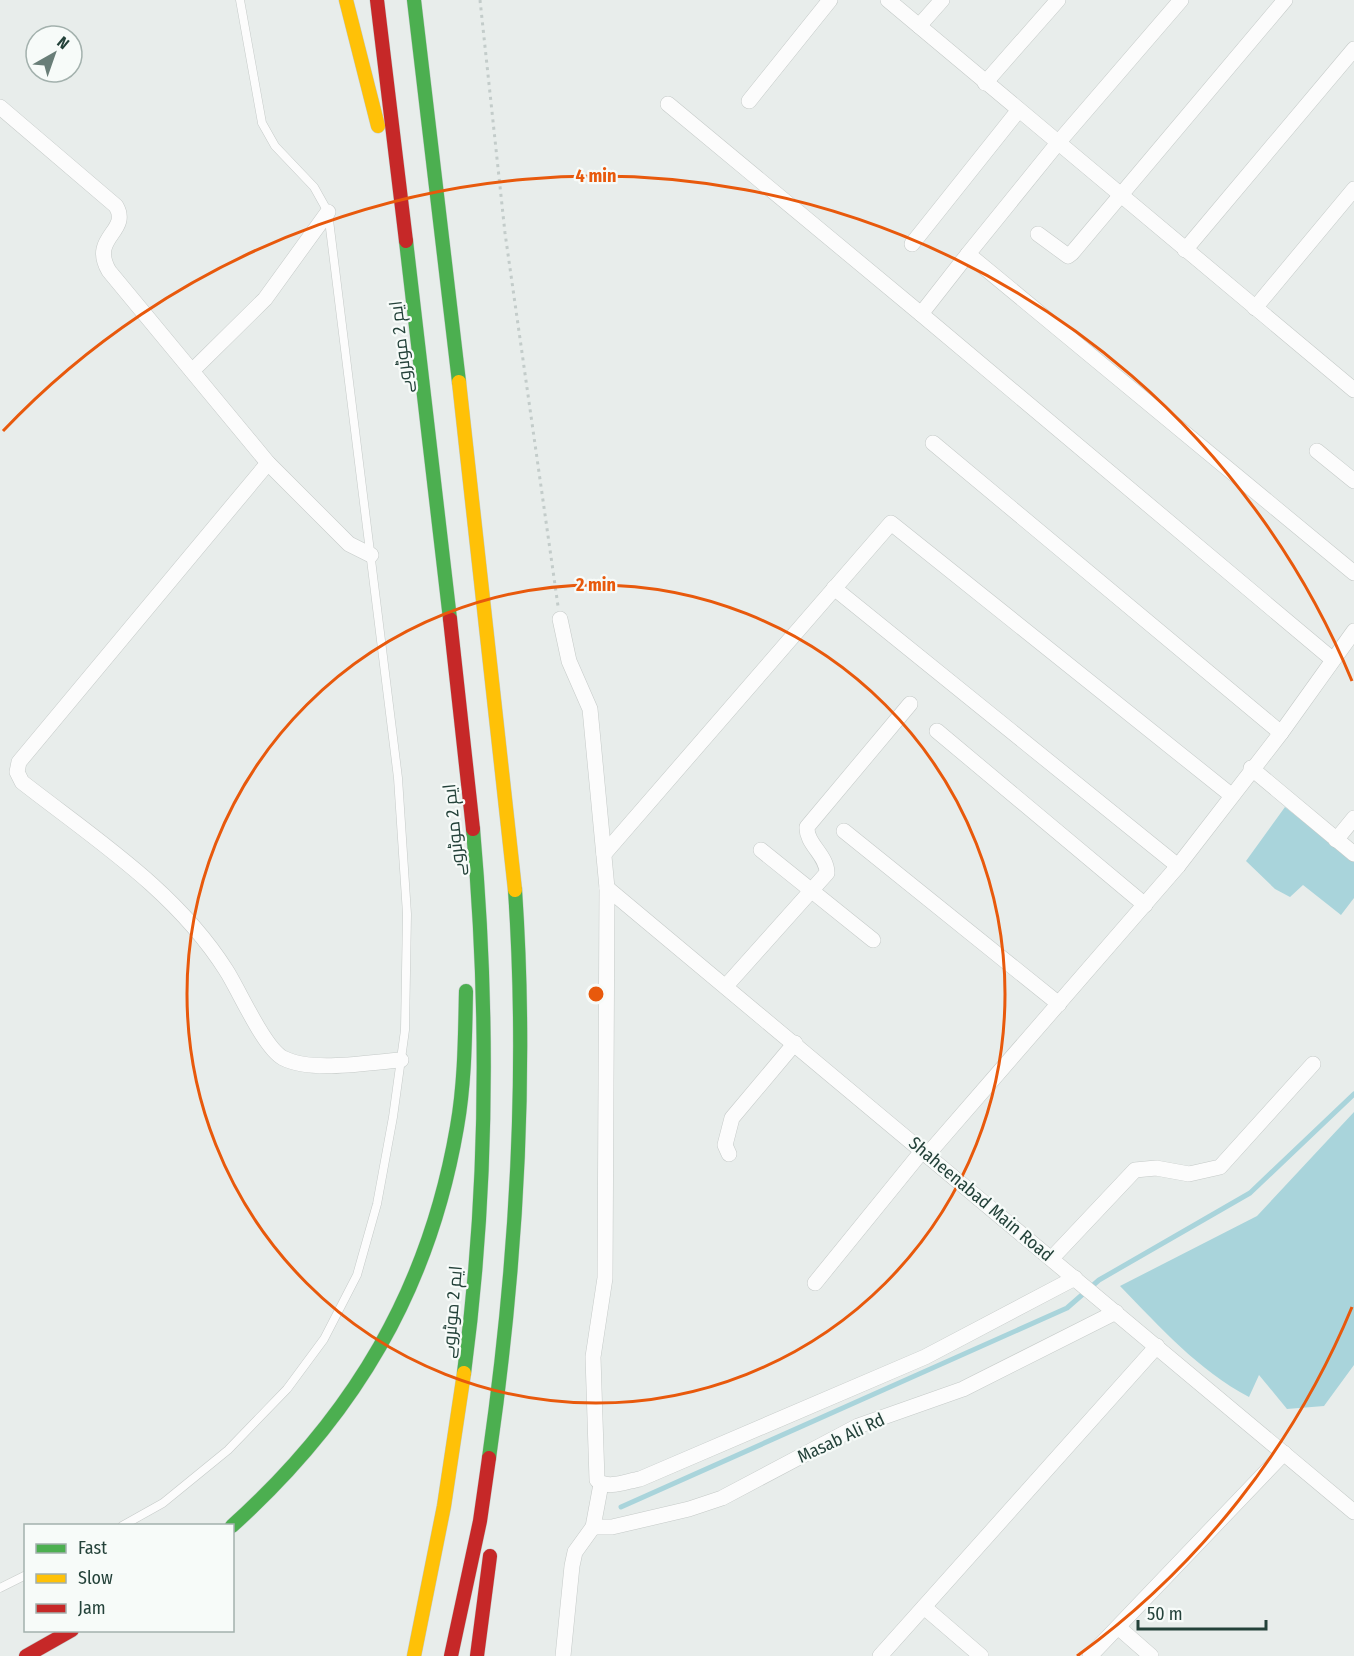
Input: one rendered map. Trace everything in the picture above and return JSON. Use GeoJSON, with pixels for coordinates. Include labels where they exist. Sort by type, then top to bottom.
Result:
{"type":"FeatureCollection","features":[{"type":"Feature","properties":{"kind":"highway"},"geometry":{"type":"LineString","coordinates":[[346,0],[406,240]]}},
{"type":"Feature","properties":{"kind":"highway","name":"ایم 2 موٹروے"},"geometry":{"type":"LineString","coordinates":[[377,0],[451,619],[477,874],[483,963],[482,1134],[476,1240],[459,1415],[443,1515],[414,1656]]}},
{"type":"Feature","properties":{"kind":"highway"},"geometry":{"type":"LineString","coordinates":[[414,0],[486,603],[514,869],[519,962],[519,1146],[505,1346],[480,1521],[451,1656]]}},
{"type":"Feature","properties":{"kind":"highway"},"geometry":{"type":"LineString","coordinates":[[451,619],[465,910]]}},
{"type":"Feature","properties":{"kind":"highway"},"geometry":{"type":"LineString","coordinates":[[234,1524],[285,1478],[337,1415],[385,1341],[411,1286],[439,1205],[455,1144],[464,1070],[466,976]]}},
{"type":"Feature","properties":{"kind":"highway"},"geometry":{"type":"LineString","coordinates":[[512,1395],[528,1198],[520,1053]]}},
{"type":"Feature","properties":{"kind":"highway"},"geometry":{"type":"LineString","coordinates":[[477,1656],[492,1544]]}},
{"type":"Feature","properties":{"kind":"highway"},"geometry":{"type":"LineString","coordinates":[[26,1656],[68,1632]]}},
{"type":"Feature","properties":{"kind":"street"},"geometry":{"type":"LineString","coordinates":[[749,101],[830,0]]}},
{"type":"Feature","properties":{"kind":"street"},"geometry":{"type":"LineString","coordinates":[[888,0],[1057,144],[1354,390]]}},
{"type":"Feature","properties":{"kind":"street"},"geometry":{"type":"LineString","coordinates":[[919,26],[942,0]]}},
{"type":"Feature","properties":{"kind":"street"},"geometry":{"type":"LineString","coordinates":[[985,83],[1058,0]]}},
{"type":"Feature","properties":{"kind":"street"},"geometry":{"type":"LineString","coordinates":[[921,314],[1057,144],[1181,0]]}},
{"type":"Feature","properties":{"kind":"street"},"geometry":{"type":"LineString","coordinates":[[1038,234],[1068,256],[1121,197],[1285,0]]}},
{"type":"Feature","properties":{"kind":"street"},"geometry":{"type":"LineString","coordinates":[[1185,250],[1354,49]]}},
{"type":"Feature","properties":{"kind":"street"},"geometry":{"type":"LineString","coordinates":[[668,104],[1332,659]]}},
{"type":"Feature","properties":{"kind":"street"},"geometry":{"type":"LineString","coordinates":[[0,106],[116,206],[120,213],[119,222],[102,249],[103,261],[268,463],[350,544],[370,555]]}},
{"type":"Feature","properties":{"kind":"street"},"geometry":{"type":"LineString","coordinates":[[912,244],[1018,111]]}},
{"type":"Feature","properties":{"kind":"street"},"geometry":{"type":"LineString","coordinates":[[1255,308],[1354,189]]}},
{"type":"Feature","properties":{"kind":"street"},"geometry":{"type":"LineString","coordinates":[[192,371],[265,299],[328,212]]}},
{"type":"Feature","properties":{"kind":"street"},"geometry":{"type":"LineString","coordinates":[[968,254],[1354,573]]}},
{"type":"Feature","properties":{"kind":"street"},"geometry":{"type":"LineString","coordinates":[[933,443],[1281,733]]}},
{"type":"Feature","properties":{"kind":"street"},"geometry":{"type":"LineString","coordinates":[[1317,451],[1354,481]]}},
{"type":"Feature","properties":{"kind":"street"},"geometry":{"type":"LineString","coordinates":[[268,463],[19,762],[17,772],[22,782],[153,885],[189,918],[226,970],[258,1027],[282,1058],[309,1065],[401,1060]]}},
{"type":"Feature","properties":{"kind":"street"},"geometry":{"type":"LineString","coordinates":[[604,854],[891,523],[1231,795]]}},
{"type":"Feature","properties":{"kind":"street"},"geometry":{"type":"LineString","coordinates":[[834,588],[1178,866]]}},
{"type":"Feature","properties":{"kind":"street"},"geometry":{"type":"LineString","coordinates":[[560,620],[569,661],[590,709],[607,888],[605,1278],[593,1356],[597,1480],[601,1484],[612,1485],[640,1479],[925,1357],[1075,1278]]}},
{"type":"Feature","properties":{"kind":"street"},"geometry":{"type":"LineString","coordinates":[[815,1283],[926,1152],[1059,1004],[1178,866],[1251,768],[1281,733],[1354,631]]}},
{"type":"Feature","properties":{"kind":"street"},"geometry":{"type":"LineString","coordinates":[[726,986],[826,873],[827,866],[808,836],[807,827],[910,704]]}},
{"type":"Feature","properties":{"kind":"street"},"geometry":{"type":"LineString","coordinates":[[937,731],[1145,905]]}},
{"type":"Feature","properties":{"kind":"street"},"geometry":{"type":"LineString","coordinates":[[1251,768],[1354,854]]}},
{"type":"Feature","properties":{"kind":"street"},"geometry":{"type":"LineString","coordinates":[[1336,840],[1354,818]]}},
{"type":"Feature","properties":{"kind":"street"},"geometry":{"type":"LineString","coordinates":[[844,831],[1059,1004]]}},
{"type":"Feature","properties":{"kind":"street"},"geometry":{"type":"LineString","coordinates":[[761,850],[873,940]]}},
{"type":"Feature","properties":{"kind":"street","name":"Shaheenabad Main Road"},"geometry":{"type":"LineString","coordinates":[[607,888],[795,1042],[1353,1509]]}},
{"type":"Feature","properties":{"kind":"street"},"geometry":{"type":"LineString","coordinates":[[729,1154],[725,1145],[732,1118],[795,1042]]}},
{"type":"Feature","properties":{"kind":"street"},"geometry":{"type":"LineString","coordinates":[[1052,1258],[1136,1170],[1156,1168],[1189,1174],[1220,1167],[1313,1064]]}},
{"type":"Feature","properties":{"kind":"street","name":"Masab Ali Rd"},"geometry":{"type":"LineString","coordinates":[[593,1527],[623,1525],[689,1509],[722,1498],[858,1426],[963,1389],[1116,1312]]}},
{"type":"Feature","properties":{"kind":"street"},"geometry":{"type":"LineString","coordinates":[[880,1656],[1157,1346]]}},
{"type":"Feature","properties":{"kind":"street"},"geometry":{"type":"LineString","coordinates":[[1090,1656],[1284,1453]]}},
{"type":"Feature","properties":{"kind":"street"},"geometry":{"type":"LineString","coordinates":[[563,1656],[575,1552],[593,1527],[601,1484]]}},
{"type":"Feature","properties":{"kind":"street"},"geometry":{"type":"LineString","coordinates":[[924,1607],[981,1656]]}},
{"type":"Feature","properties":{"kind":"street"},"geometry":{"type":"LineString","coordinates":[[1118,1627],[1151,1656]]}},
{"type":"Feature","properties":{"kind":"lane"},"geometry":{"type":"LineString","coordinates":[[126,1524],[163,1503],[228,1450],[287,1389],[324,1339],[357,1275],[377,1204],[405,1030],[407,914],[398,778],[328,212],[314,187],[275,146],[262,123],[240,0]]}},
{"type":"Feature","properties":{"kind":"lane"},"geometry":{"type":"LineString","coordinates":[[0,1588],[24,1576]]}},
{"type":"Feature","properties":{"kind":"path"},"geometry":{"type":"LineString","coordinates":[[480,0],[505,233],[560,620]]}},
{"type":"Feature","properties":{"kind":"water"},"geometry":{"type":"Polygon","coordinates":[[[1285,807],[1354,862],[1354,898],[1341,915],[1303,885],[1290,897],[1275,889],[1246,861],[1285,807]]]}},
{"type":"Feature","properties":{"kind":"water"},"geometry":{"type":"Polygon","coordinates":[[[1354,1112],[1354,1365],[1324,1406],[1287,1409],[1259,1375],[1249,1397],[1213,1374],[1180,1347],[1120,1286],[1257,1216],[1354,1112]]]}},
{"type":"Feature","properties":{"kind":"waterway"},"geometry":{"type":"LineString","coordinates":[[621,1507],[1067,1308],[1099,1280],[1250,1193],[1354,1094]]}},
{"type":"Feature","properties":{"kind":"traffic: fast"},"geometry":{"type":"LineString","coordinates":[[414,0],[459,382]]}},
{"type":"Feature","properties":{"kind":"traffic: fast"},"geometry":{"type":"LineString","coordinates":[[406,241],[450,619]]}},
{"type":"Feature","properties":{"kind":"traffic: fast"},"geometry":{"type":"LineString","coordinates":[[464,1373],[478,1238],[484,1101],[482,965],[473,829]]}},
{"type":"Feature","properties":{"kind":"traffic: fast"},"geometry":{"type":"LineString","coordinates":[[489,1458],[506,1317],[517,1175],[520,1032],[515,890]]}},
{"type":"Feature","properties":{"kind":"traffic: fast"},"geometry":{"type":"LineString","coordinates":[[234,1524],[276,1484],[315,1440],[349,1394],[380,1346],[406,1296],[427,1243],[444,1186],[457,1127],[463,1076],[466,991]]}},
{"type":"Feature","properties":{"kind":"traffic: slow"},"geometry":{"type":"LineString","coordinates":[[346,0],[378,126]]}},
{"type":"Feature","properties":{"kind":"traffic: slow"},"geometry":{"type":"LineString","coordinates":[[459,382],[515,890]]}},
{"type":"Feature","properties":{"kind":"traffic: slow"},"geometry":{"type":"LineString","coordinates":[[414,1656],[444,1506],[464,1373]]}},
{"type":"Feature","properties":{"kind":"traffic: jam"},"geometry":{"type":"LineString","coordinates":[[377,0],[406,241]]}},
{"type":"Feature","properties":{"kind":"traffic: jam"},"geometry":{"type":"LineString","coordinates":[[450,619],[473,829]]}},
{"type":"Feature","properties":{"kind":"traffic: jam"},"geometry":{"type":"LineString","coordinates":[[451,1656],[480,1521],[489,1458]]}},
{"type":"Feature","properties":{"kind":"traffic: jam"},"geometry":{"type":"LineString","coordinates":[[477,1656],[490,1556]]}},
{"type":"Feature","properties":{"kind":"traffic: jam"},"geometry":{"type":"LineString","coordinates":[[26,1656],[68,1632]]}}]}
